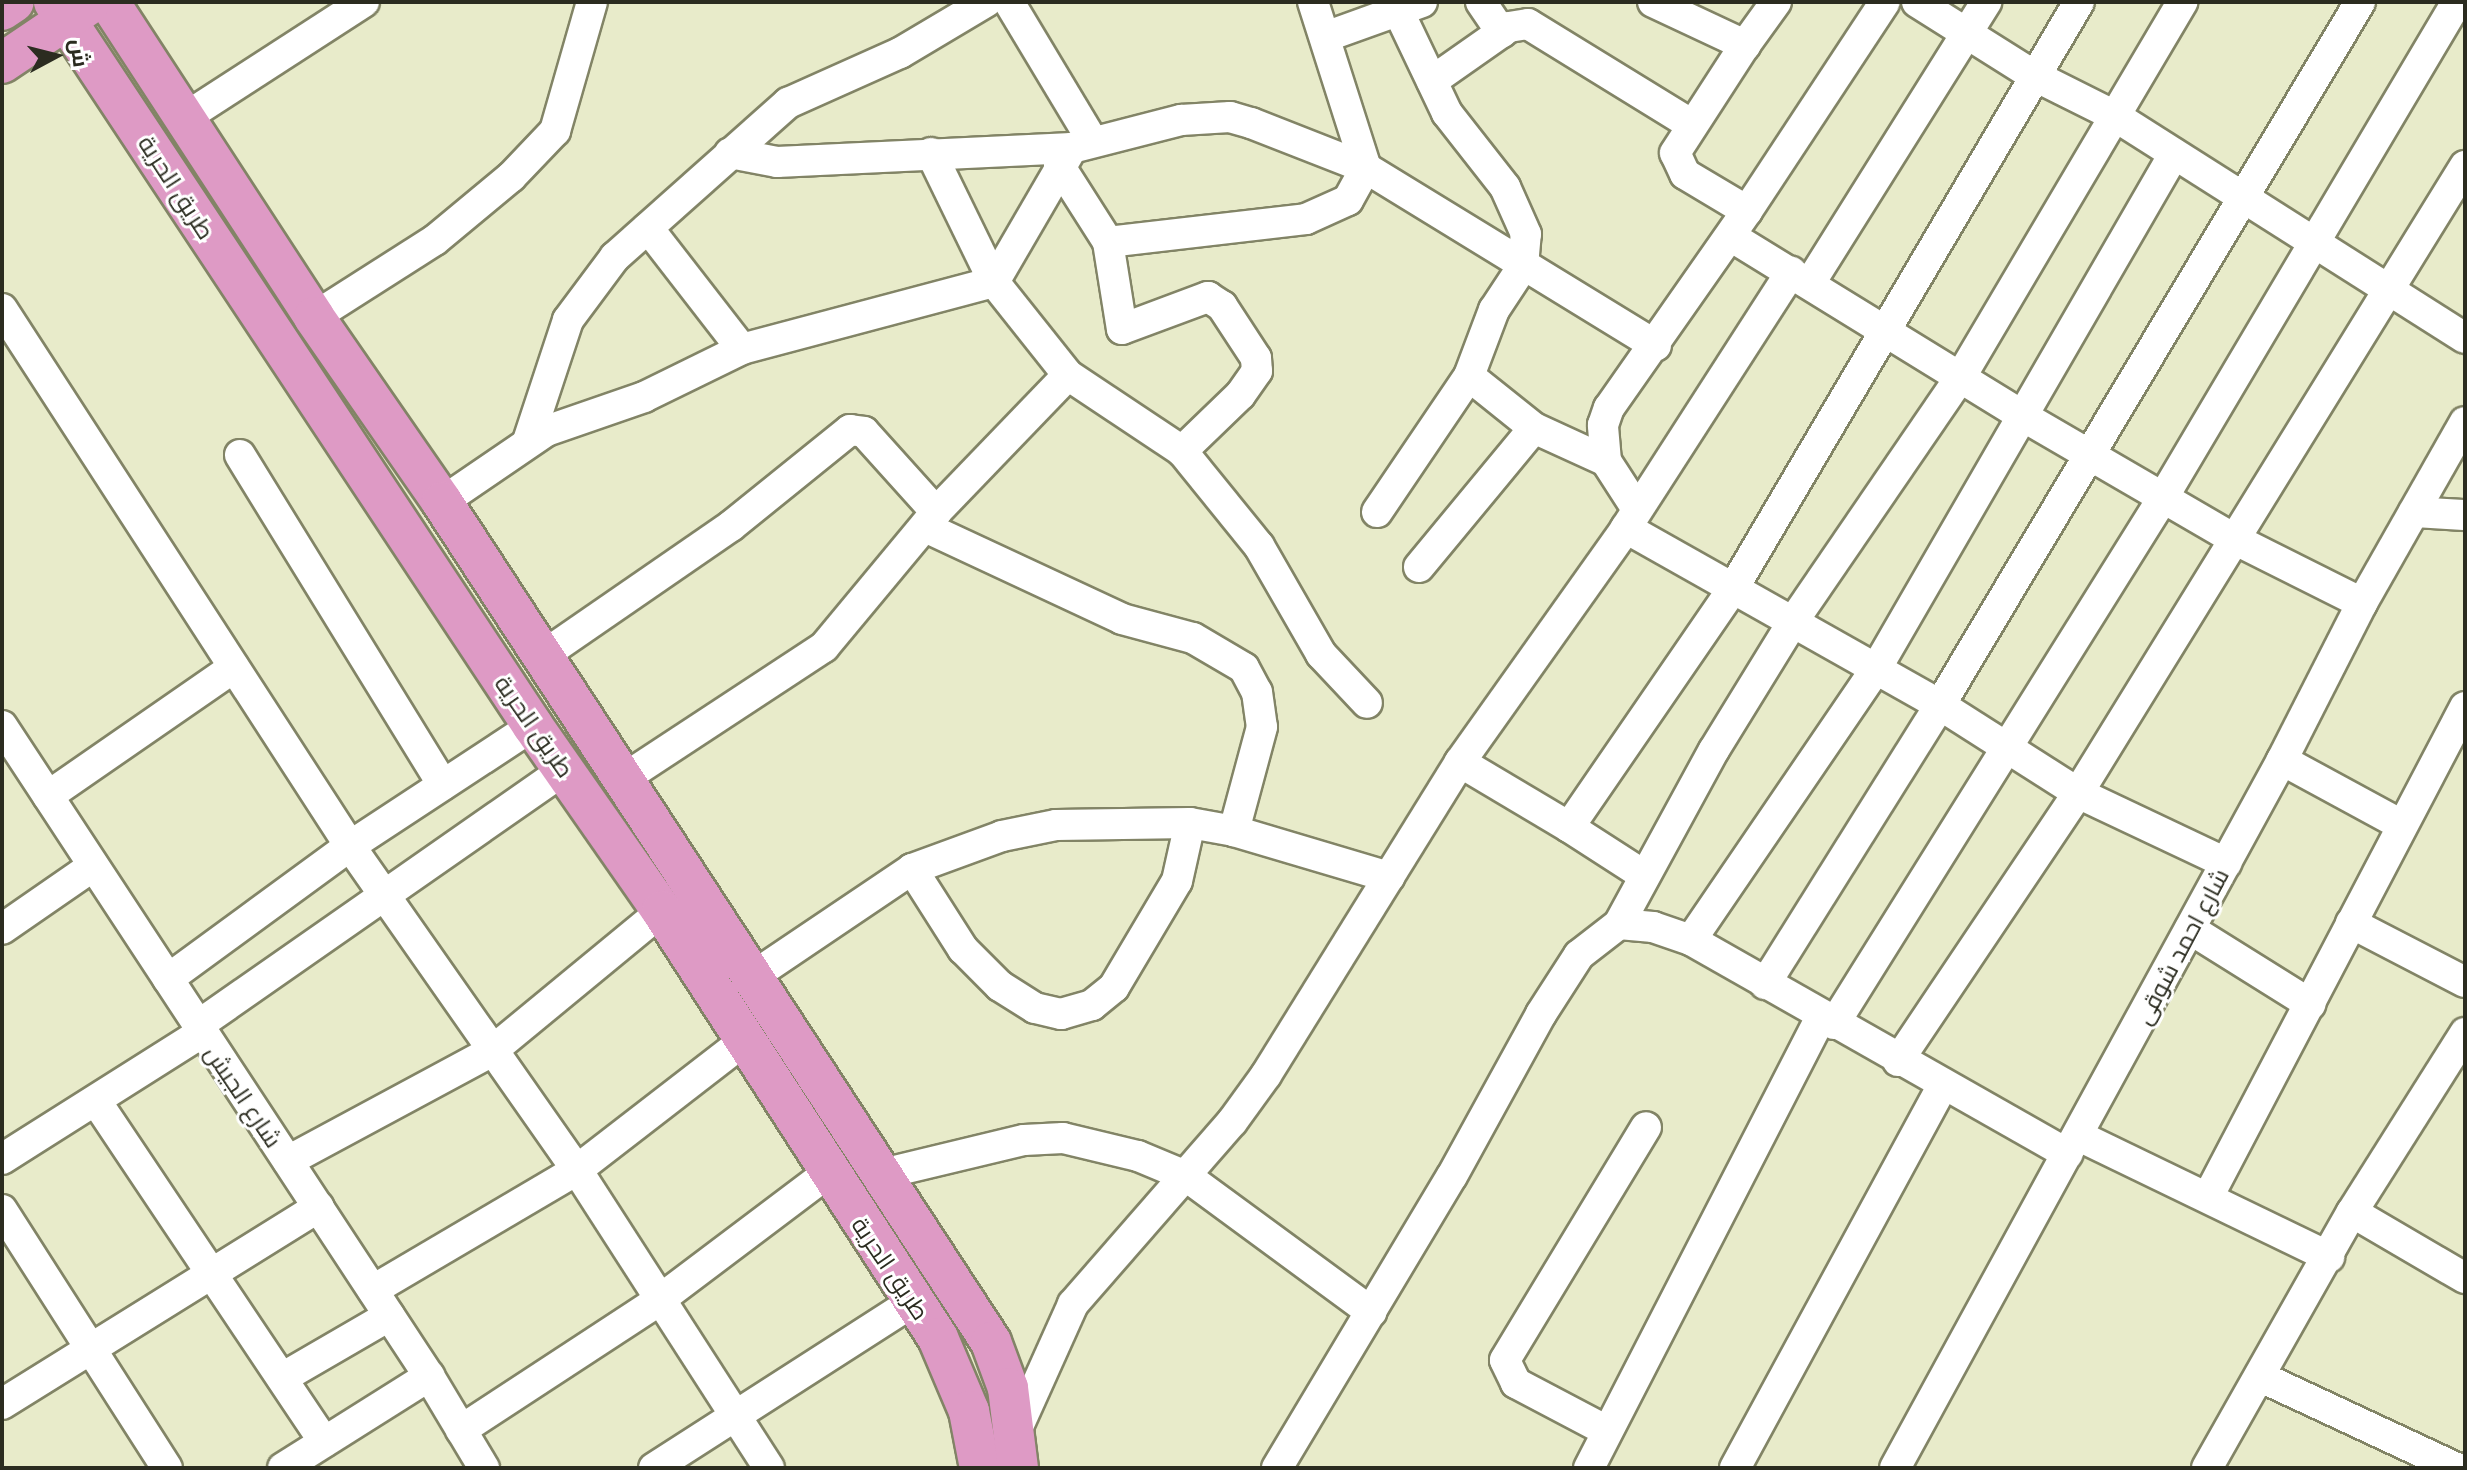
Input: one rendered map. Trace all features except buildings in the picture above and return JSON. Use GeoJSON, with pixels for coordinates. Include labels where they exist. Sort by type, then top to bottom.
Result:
{"type":"FeatureCollection","features":[{"type":"Feature","properties":{"kind":"main road"},"geometry":{"type":"LineString","coordinates":[[2,10],[14,2]]}},
{"type":"Feature","properties":{"kind":"main road","name":"طريق الحرية"},"geometry":{"type":"LineString","coordinates":[[109,2],[314,317],[442,502],[620,781],[991,1342],[1017,1449]]}},
{"type":"Feature","properties":{"kind":"main road"},"geometry":{"type":"LineString","coordinates":[[2,63],[71,8]]}},
{"type":"Feature","properties":{"kind":"main road","name":"طريق الحرية"},"geometry":{"type":"LineString","coordinates":[[71,8],[533,726],[662,911],[913,1302],[956,1378],[980,1468]]}},
{"type":"Feature","properties":{"kind":"street"},"geometry":{"type":"LineString","coordinates":[[314,317],[446,232],[511,177],[555,131],[592,2]]}},
{"type":"Feature","properties":{"kind":"street"},"geometry":{"type":"LineString","coordinates":[[528,441],[568,320],[615,257],[730,153],[813,88],[900,53],[986,2]]}},
{"type":"Feature","properties":{"kind":"street"},"geometry":{"type":"LineString","coordinates":[[1009,2],[1074,151],[1108,242],[1122,329],[1208,297],[1222,306],[1256,358],[1257,371],[1240,395],[1182,451]]}},
{"type":"Feature","properties":{"kind":"street"},"geometry":{"type":"LineString","coordinates":[[1108,242],[1306,219],[1348,200],[1366,168],[1313,2]]}},
{"type":"Feature","properties":{"kind":"street"},"geometry":{"type":"LineString","coordinates":[[1481,2],[1502,33]]}},
{"type":"Feature","properties":{"kind":"street"},"geometry":{"type":"LineString","coordinates":[[1776,2],[1677,148],[1678,167],[1801,278],[2021,415],[2093,453],[2234,539],[2362,603]]}},
{"type":"Feature","properties":{"kind":"street"},"geometry":{"type":"LineString","coordinates":[[1885,2],[1739,224],[1605,417],[1606,461],[1632,519],[1734,587],[1792,623],[1940,705],[2078,793],[2226,863]]}},
{"type":"Feature","properties":{"kind":"street"},"geometry":{"type":"LineString","coordinates":[[1917,2],[2033,75],[2115,116],[2241,199],[2389,285],[2465,338]]}},
{"type":"Feature","properties":{"kind":"street"},"geometry":{"type":"LineString","coordinates":[[1017,1449],[1073,1304],[1186,1176],[1266,1075],[1460,762],[1801,278],[1968,34],[1986,2]]}},
{"type":"Feature","properties":{"kind":"street"},"geometry":{"type":"LineString","coordinates":[[1569,827],[1734,587],[1887,331],[2033,75],[2079,2]]}},
{"type":"Feature","properties":{"kind":"street"},"geometry":{"type":"LineString","coordinates":[[1277,1468],[1371,1312],[1541,1014],[1579,955],[1619,924],[1792,623],[1960,378],[2182,2]]}},
{"type":"Feature","properties":{"kind":"street"},"geometry":{"type":"LineString","coordinates":[[1765,984],[2093,453],[2360,2]]}},
{"type":"Feature","properties":{"kind":"street"},"geometry":{"type":"LineString","coordinates":[[1589,1468],[1827,1021],[2009,750],[2316,245],[2457,2]]}},
{"type":"Feature","properties":{"kind":"street"},"geometry":{"type":"LineString","coordinates":[[186,117],[351,5]]}},
{"type":"Feature","properties":{"kind":"street"},"geometry":{"type":"LineString","coordinates":[[1325,37],[1405,5],[1447,113],[1513,201],[1526,234],[1523,266],[1494,310],[1469,376],[1377,512]]}},
{"type":"Feature","properties":{"kind":"street"},"geometry":{"type":"LineString","coordinates":[[1668,5],[1745,45]]}},
{"type":"Feature","properties":{"kind":"street"},"geometry":{"type":"LineString","coordinates":[[1432,81],[1520,23],[1537,27],[1692,125]]}},
{"type":"Feature","properties":{"kind":"street"},"geometry":{"type":"LineString","coordinates":[[730,153],[777,162],[931,153],[1074,151],[1153,125],[1230,117],[1366,168],[1656,346]]}},
{"type":"Feature","properties":{"kind":"street"},"geometry":{"type":"LineString","coordinates":[[442,502],[528,441],[655,393],[742,349],[994,282],[1074,151]]}},
{"type":"Feature","properties":{"kind":"street"},"geometry":{"type":"LineString","coordinates":[[931,153],[994,282],[1068,375],[1182,451],[1259,546],[1321,654],[1367,703]]}},
{"type":"Feature","properties":{"kind":"street"},"geometry":{"type":"LineString","coordinates":[[1691,940],[1876,669],[2174,154]]}},
{"type":"Feature","properties":{"kind":"street"},"geometry":{"type":"LineString","coordinates":[[1898,1061],[2078,793],[2465,166]]}},
{"type":"Feature","properties":{"kind":"street"},"geometry":{"type":"LineString","coordinates":[[648,228],[742,349]]}},
{"type":"Feature","properties":{"kind":"street"},"geometry":{"type":"LineString","coordinates":[[2,309],[350,846],[577,1170],[658,1301],[769,1468]]}},
{"type":"Feature","properties":{"kind":"street"},"geometry":{"type":"LineString","coordinates":[[620,781],[824,647],[930,520],[1068,375]]}},
{"type":"Feature","properties":{"kind":"street"},"geometry":{"type":"LineString","coordinates":[[1469,376],[1534,428],[1606,461]]}},
{"type":"Feature","properties":{"kind":"street","name":"شارع احمد شوقى"},"geometry":{"type":"LineString","coordinates":[[1895,1468],[2282,760],[2362,603],[2464,425]]}},
{"type":"Feature","properties":{"kind":"street"},"geometry":{"type":"LineString","coordinates":[[1419,567],[1534,428]]}},
{"type":"Feature","properties":{"kind":"street"},"geometry":{"type":"LineString","coordinates":[[541,657],[731,526],[850,430],[864,432],[930,520],[1109,614],[1193,638],[1244,668],[1261,707],[1262,727],[1234,831]]}},
{"type":"Feature","properties":{"kind":"street"},"geometry":{"type":"LineString","coordinates":[[240,455],[443,785]]}},
{"type":"Feature","properties":{"kind":"street"},"geometry":{"type":"LineString","coordinates":[[2414,512],[2465,515]]}},
{"type":"Feature","properties":{"kind":"street"},"geometry":{"type":"LineString","coordinates":[[48,796],[234,667]]}},
{"type":"Feature","properties":{"kind":"street"},"geometry":{"type":"LineString","coordinates":[[2209,1195],[2400,824],[2461,721]]}},
{"type":"Feature","properties":{"kind":"street"},"geometry":{"type":"LineString","coordinates":[[168,979],[350,846],[533,726]]}},
{"type":"Feature","properties":{"kind":"street","name":"شارع الجيش"},"geometry":{"type":"LineString","coordinates":[[6,739],[48,796],[319,1207],[429,1376],[484,1468]]}},
{"type":"Feature","properties":{"kind":"street"},"geometry":{"type":"LineString","coordinates":[[2282,760],[2400,824]]}},
{"type":"Feature","properties":{"kind":"street"},"geometry":{"type":"LineString","coordinates":[[1460,762],[1645,876]]}},
{"type":"Feature","properties":{"kind":"street"},"geometry":{"type":"LineString","coordinates":[[2,1159],[96,1101],[383,894],[565,769]]}},
{"type":"Feature","properties":{"kind":"street"},"geometry":{"type":"LineString","coordinates":[[752,977],[912,869],[1002,836],[1056,825],[1190,823],[1234,831],[1389,877]]}},
{"type":"Feature","properties":{"kind":"street"},"geometry":{"type":"LineString","coordinates":[[912,869],[963,949],[1000,986],[1035,1008],[1061,1014],[1092,1005],[1114,987],[1177,881],[1190,823]]}},
{"type":"Feature","properties":{"kind":"street"},"geometry":{"type":"LineString","coordinates":[[2,929],[93,866]]}},
{"type":"Feature","properties":{"kind":"street"},"geometry":{"type":"LineString","coordinates":[[288,1161],[492,1051],[662,911]]}},
{"type":"Feature","properties":{"kind":"street"},"geometry":{"type":"LineString","coordinates":[[2351,923],[2465,982]]}},
{"type":"Feature","properties":{"kind":"street"},"geometry":{"type":"LineString","coordinates":[[1619,924],[1653,927],[1691,940],[1943,1085],[2073,1145],[2209,1195],[2329,1257]]}},
{"type":"Feature","properties":{"kind":"street"},"geometry":{"type":"LineString","coordinates":[[2190,929],[2310,1004]]}},
{"type":"Feature","properties":{"kind":"street"},"geometry":{"type":"LineString","coordinates":[[373,1290],[577,1170],[745,1040]]}},
{"type":"Feature","properties":{"kind":"street"},"geometry":{"type":"LineString","coordinates":[[2207,1468],[2352,1212],[2462,1047]]}},
{"type":"Feature","properties":{"kind":"street"},"geometry":{"type":"LineString","coordinates":[[1735,1468],[1943,1085]]}},
{"type":"Feature","properties":{"kind":"street"},"geometry":{"type":"LineString","coordinates":[[96,1101],[324,1442]]}},
{"type":"Feature","properties":{"kind":"street"},"geometry":{"type":"LineString","coordinates":[[1607,1431],[1516,1383],[1505,1360],[1646,1127]]}},
{"type":"Feature","properties":{"kind":"street"},"geometry":{"type":"LineString","coordinates":[[882,1174],[1024,1140],[1063,1138],[1138,1156],[1186,1176],[1371,1312]]}},
{"type":"Feature","properties":{"kind":"street"},"geometry":{"type":"LineString","coordinates":[[461,1430],[658,1301],[828,1173]]}},
{"type":"Feature","properties":{"kind":"street"},"geometry":{"type":"LineString","coordinates":[[2,1404],[319,1207]]}},
{"type":"Feature","properties":{"kind":"street"},"geometry":{"type":"LineString","coordinates":[[2,1210],[167,1468]]}},
{"type":"Feature","properties":{"kind":"street"},"geometry":{"type":"LineString","coordinates":[[2352,1212],[2465,1278]]}},
{"type":"Feature","properties":{"kind":"street"},"geometry":{"type":"LineString","coordinates":[[654,1468],[913,1302]]}},
{"type":"Feature","properties":{"kind":"street"},"geometry":{"type":"LineString","coordinates":[[282,1378],[389,1316]]}},
{"type":"Feature","properties":{"kind":"street"},"geometry":{"type":"LineString","coordinates":[[283,1468],[429,1376]]}},
{"type":"Feature","properties":{"kind":"street"},"geometry":{"type":"LineString","coordinates":[[2261,1377],[2456,1468]]}}]}
